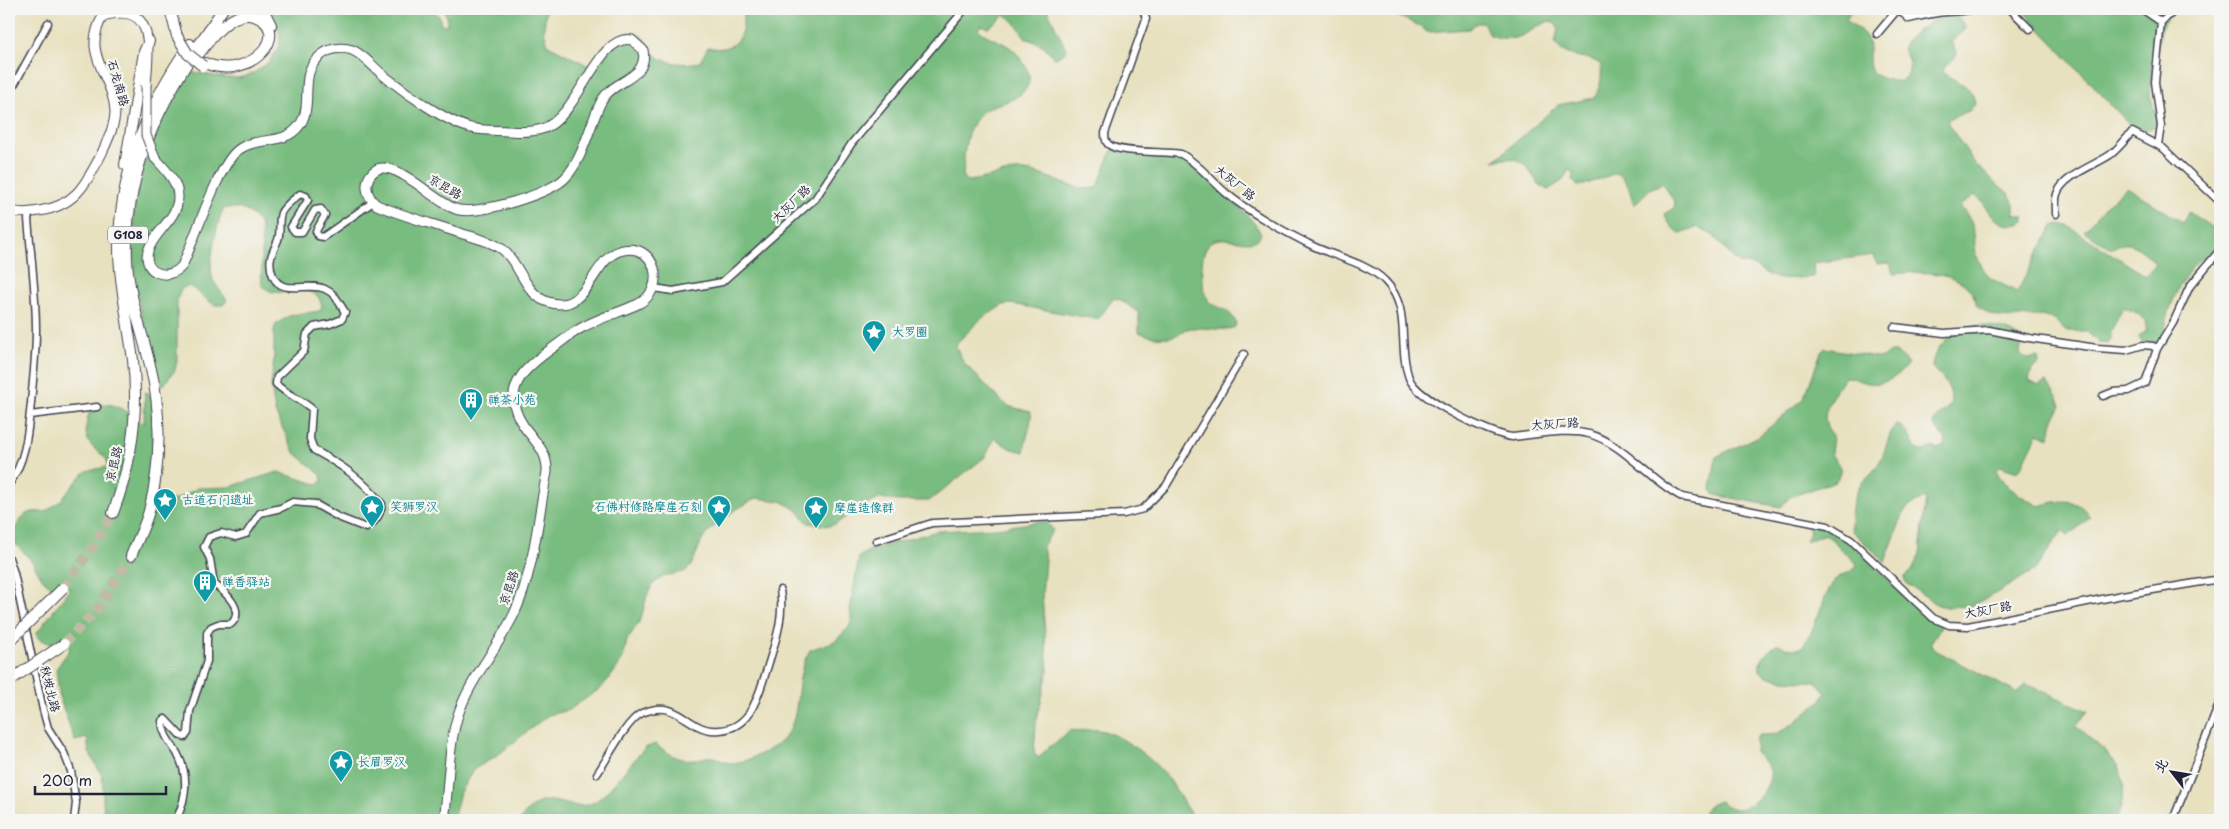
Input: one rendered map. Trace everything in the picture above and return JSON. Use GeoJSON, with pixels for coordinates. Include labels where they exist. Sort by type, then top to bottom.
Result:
{"type":"FeatureCollection","features":[{"type":"Feature","properties":{"kind":"highway"},"geometry":{"type":"LineString","coordinates":[[172,9],[179,35],[188,54],[219,71],[246,68],[261,60],[272,46],[273,29],[263,9]]}},
{"type":"Feature","properties":{"kind":"highway","name":"京昆路"},"geometry":{"type":"LineString","coordinates":[[113,513],[131,450],[136,398],[120,268],[120,238],[128,178],[136,149],[149,115],[178,60],[214,9]]}},
{"type":"Feature","properties":{"kind":"highway","name":"G108"},"geometry":{"type":"LineString","coordinates":[[131,556],[149,512],[157,464],[158,426],[154,385],[135,309],[127,262],[129,208],[142,153],[170,90],[184,64],[222,9]]}},
{"type":"Feature","properties":{"kind":"highway"},"geometry":{"type":"LineString","coordinates":[[170,90],[206,46],[234,18],[252,16],[263,21],[267,26],[270,38],[265,52],[251,62],[237,67],[226,68],[204,64]]}},
{"type":"Feature","properties":{"kind":"highway"},"geometry":{"type":"LineString","coordinates":[[120,238],[117,228],[119,205],[139,79],[144,52],[149,41]]}},
{"type":"Feature","properties":{"kind":"highway"},"geometry":{"type":"LineString","coordinates":[[9,642],[63,588]]}},
{"type":"Feature","properties":{"kind":"highway"},"geometry":{"type":"LineString","coordinates":[[9,681],[64,644]]}},
{"type":"Feature","properties":{"kind":"main road","name":"石龙南路"},"geometry":{"type":"LineString","coordinates":[[9,210],[30,212],[51,210],[68,202],[81,190],[111,130],[115,112],[96,54],[94,42],[94,33],[105,11],[122,9],[134,11],[144,21],[149,41]]}},
{"type":"Feature","properties":{"kind":"main road","name":"京昆路"},"geometry":{"type":"LineString","coordinates":[[149,41],[146,85],[146,135],[155,158],[173,180],[178,196],[174,213],[152,244],[148,258],[155,272],[170,275],[177,272],[182,266],[221,173],[232,155],[248,144],[289,135],[301,124],[306,111],[306,85],[309,72],[315,61],[324,53],[342,48],[354,51],[395,84],[461,125],[479,129],[524,132],[543,129],[558,120],[571,105],[601,59],[614,44],[621,40],[632,40],[643,50],[642,67],[638,73],[614,86],[604,95],[574,167],[566,178],[552,189],[490,207],[459,210],[446,204],[400,173],[383,167],[374,172],[368,180],[367,191],[373,202]]}},
{"type":"Feature","properties":{"kind":"main road"},"geometry":{"type":"LineString","coordinates":[[373,202],[387,209],[496,246],[512,260],[536,295],[548,302],[564,304],[573,301],[587,288],[606,260],[624,249],[637,250],[648,257],[654,268],[654,288]]}},
{"type":"Feature","properties":{"kind":"main road","name":"石龙南路"},"geometry":{"type":"LineString","coordinates":[[9,205],[30,212]]}},
{"type":"Feature","properties":{"kind":"main road","name":"京昆路"},"geometry":{"type":"LineString","coordinates":[[444,820],[453,736],[458,715],[465,698],[511,621],[520,600],[527,578],[547,472],[546,459],[542,448],[517,415],[514,394],[517,381],[537,359],[574,332],[645,300],[654,288]]}},
{"type":"Feature","properties":{"kind":"street","name":"大灰厂路"},"geometry":{"type":"LineString","coordinates":[[654,288],[673,291],[722,282],[803,210],[815,199],[852,143],[965,9]]}},
{"type":"Feature","properties":{"kind":"street","name":"大灰厂路"},"geometry":{"type":"LineString","coordinates":[[1143,9],[1146,19],[1107,125],[1106,140],[1109,146],[1181,154],[1189,158],[1226,194],[1242,205],[1308,244],[1373,271],[1383,278],[1392,288],[1402,311],[1406,367],[1412,386],[1458,415],[1502,436],[1512,438],[1572,433],[1591,434],[1606,442],[1664,486],[1682,497],[1828,526],[1851,540],[1933,618],[1949,625],[1968,626],[2122,595],[2220,578]]}},
{"type":"Feature","properties":{"kind":"street"},"geometry":{"type":"LineString","coordinates":[[1877,34],[1898,10],[1909,19],[1926,14],[1948,11],[1963,12],[1974,9]]}},
{"type":"Feature","properties":{"kind":"street"},"geometry":{"type":"LineString","coordinates":[[2010,9],[2030,30]]}},
{"type":"Feature","properties":{"kind":"street"},"geometry":{"type":"LineString","coordinates":[[2142,9],[2161,22]]}},
{"type":"Feature","properties":{"kind":"street"},"geometry":{"type":"LineString","coordinates":[[2158,145],[2161,126],[2155,82],[2161,22],[2178,9]]}},
{"type":"Feature","properties":{"kind":"street"},"geometry":{"type":"LineString","coordinates":[[9,94],[48,23]]}},
{"type":"Feature","properties":{"kind":"street"},"geometry":{"type":"LineString","coordinates":[[2056,214],[2057,195],[2061,186],[2076,173],[2090,168],[2112,153],[2132,132],[2158,145],[2220,202]]}},
{"type":"Feature","properties":{"kind":"street"},"geometry":{"type":"LineString","coordinates":[[176,820],[186,795],[182,765],[163,733],[162,721],[165,719],[181,736],[185,737],[188,733],[190,711],[207,661],[207,632],[211,626],[232,624],[237,612],[228,594],[214,584],[210,560],[204,548],[209,537],[220,533],[236,537],[246,534],[260,513],[281,508],[292,502],[315,504],[338,517],[366,528],[375,522],[381,513],[382,504],[367,485],[348,468],[314,450],[310,439],[312,408],[284,392],[276,384],[277,377],[304,351],[308,334],[314,327],[330,324],[342,319],[345,312],[335,296],[324,288],[288,288],[279,285],[274,278],[271,268],[270,254],[279,238],[281,213],[300,194],[306,196],[308,200],[291,227],[296,232],[302,232],[315,210],[321,209],[325,215],[316,230],[318,236],[323,237],[373,202]]}},
{"type":"Feature","properties":{"kind":"street"},"geometry":{"type":"LineString","coordinates":[[9,484],[14,478],[24,450],[30,416],[36,331],[28,219],[30,212]]}},
{"type":"Feature","properties":{"kind":"street"},"geometry":{"type":"LineString","coordinates":[[2103,396],[2113,392],[2128,391],[2145,383],[2157,349],[2174,323],[2190,286],[2220,250]]}},
{"type":"Feature","properties":{"kind":"street"},"geometry":{"type":"LineString","coordinates":[[1894,327],[1944,333],[1989,330],[2097,348],[2126,350],[2143,345],[2152,346],[2157,349]]}},
{"type":"Feature","properties":{"kind":"street"},"geometry":{"type":"LineString","coordinates":[[876,541],[932,523],[1124,514],[1143,509],[1166,486],[1244,354]]}},
{"type":"Feature","properties":{"kind":"street"},"geometry":{"type":"LineString","coordinates":[[30,416],[97,407]]}},
{"type":"Feature","properties":{"kind":"street","name":"秋坡北路"},"geometry":{"type":"LineString","coordinates":[[9,558],[14,573],[42,710],[48,728],[64,753],[71,771],[76,802],[74,820]]}},
{"type":"Feature","properties":{"kind":"street"},"geometry":{"type":"LineString","coordinates":[[597,774],[632,721],[641,714],[656,708],[669,709],[700,727],[716,730],[729,730],[742,723],[756,702],[780,629],[782,600],[780,590]]}},
{"type":"Feature","properties":{"kind":"street"},"geometry":{"type":"LineString","coordinates":[[2173,820],[2220,702]]}},
{"type":"Feature","properties":{"kind":"green space"},"geometry":{"type":"Polygon","coordinates":[[[421,8],[436,13],[440,17],[440,24],[447,25],[447,17],[443,9],[546,9],[544,31],[548,45],[589,66],[614,39],[622,34],[630,33],[639,35],[648,43],[652,52],[659,58],[670,62],[700,62],[708,47],[726,48],[737,40],[743,26],[742,9],[1047,9],[1067,51],[1055,59],[1044,46],[1026,38],[1016,24],[1004,15],[988,28],[981,25],[978,29],[987,36],[1003,43],[1017,54],[1026,67],[1029,81],[1025,90],[1020,95],[990,107],[974,121],[966,144],[963,177],[967,181],[1025,171],[1087,189],[1097,188],[1112,150],[1181,157],[1188,160],[1239,206],[1261,234],[1256,240],[1248,242],[1218,239],[1210,243],[1204,253],[1202,270],[1206,296],[1215,306],[1231,315],[1236,323],[1235,327],[1220,329],[1190,328],[1170,337],[1147,335],[1139,332],[1139,313],[1121,300],[1114,298],[1099,318],[1096,319],[1011,304],[1003,305],[981,319],[957,343],[956,347],[964,363],[1003,402],[1008,406],[1031,412],[1024,452],[1009,448],[995,438],[985,457],[929,501],[898,501],[881,498],[855,510],[836,524],[829,526],[808,523],[797,510],[781,501],[756,498],[732,512],[710,530],[702,540],[691,566],[684,572],[664,576],[654,583],[647,595],[641,619],[627,640],[623,659],[601,688],[569,710],[548,715],[499,754],[473,770],[460,792],[453,820],[104,820],[102,776],[89,752],[87,738],[75,741],[60,699],[56,669],[70,649],[63,638],[51,644],[39,639],[36,634],[70,589],[59,580],[52,587],[44,581],[33,562],[16,544],[12,533],[24,515],[32,512],[45,512],[60,501],[87,471],[106,467],[107,461],[91,445],[86,435],[87,419],[91,409],[98,405],[112,405],[144,424],[145,392],[151,394],[152,399],[157,492],[167,500],[175,500],[198,488],[229,487],[278,472],[317,484],[322,482],[321,475],[294,452],[275,412],[271,385],[274,359],[274,330],[276,324],[291,315],[320,311],[322,305],[318,296],[307,291],[274,292],[262,285],[261,230],[254,216],[244,210],[223,209],[214,245],[211,274],[214,283],[227,300],[223,305],[214,305],[190,286],[182,288],[177,299],[177,360],[175,370],[163,386],[159,380],[142,315],[136,277],[133,230],[138,185],[159,126],[174,97],[191,72],[238,78],[262,68],[269,62],[278,47],[280,39],[278,27],[268,9],[388,9],[396,11],[398,9],[421,8]]]}},
{"type":"Feature","properties":{"kind":"green space"},"geometry":{"type":"Polygon","coordinates":[[[1381,9],[1853,9],[1846,20],[1866,37],[1872,72],[1885,79],[1896,81],[1904,79],[1908,74],[1909,64],[1903,48],[1909,38],[1936,19],[1942,16],[1953,15],[1962,22],[1966,29],[1951,42],[1957,53],[1942,72],[1967,88],[1974,97],[1975,104],[1969,111],[1948,119],[1948,124],[1976,165],[2009,194],[2014,204],[2014,214],[2024,217],[2024,221],[2018,224],[2013,225],[2000,222],[1975,195],[1960,206],[1973,223],[1976,255],[1990,278],[2017,292],[2053,226],[2059,224],[2068,226],[2146,276],[2155,263],[2149,256],[2127,244],[2120,244],[2111,248],[2084,231],[2108,203],[2127,187],[2182,222],[2189,212],[2211,227],[2220,217],[2220,244],[2196,263],[2177,291],[2169,311],[2162,344],[2141,341],[2138,336],[2146,332],[2147,323],[2137,313],[2123,307],[2111,331],[2111,339],[2107,344],[2099,343],[2086,331],[2067,331],[2052,319],[2033,316],[2006,318],[1987,313],[1977,306],[1973,294],[1965,285],[1955,279],[1931,273],[1893,274],[1890,263],[1877,264],[1874,255],[1813,263],[1814,277],[1780,279],[1770,276],[1755,266],[1740,263],[1733,258],[1713,235],[1696,227],[1682,233],[1675,230],[1664,214],[1674,208],[1675,203],[1663,183],[1650,189],[1634,205],[1626,182],[1616,173],[1584,185],[1577,185],[1572,180],[1573,174],[1569,170],[1562,181],[1548,190],[1535,180],[1523,163],[1516,159],[1494,161],[1558,105],[1594,98],[1600,86],[1601,65],[1589,59],[1571,55],[1560,49],[1555,43],[1558,29],[1556,23],[1549,21],[1521,36],[1508,39],[1490,35],[1483,23],[1477,23],[1469,29],[1427,32],[1420,26],[1381,9]]]}},
{"type":"Feature","properties":{"kind":"green space"},"geometry":{"type":"Polygon","coordinates":[[[2021,9],[2175,9],[2163,23],[2152,65],[2150,95],[2158,122],[2152,128],[2146,130],[2130,125],[2021,9]]]}},
{"type":"Feature","properties":{"kind":"green space"},"geometry":{"type":"Polygon","coordinates":[[[1972,326],[1986,326],[2007,330],[2024,341],[2020,354],[2026,359],[2038,357],[2039,364],[2032,369],[2029,381],[2039,386],[2046,382],[2058,398],[2061,406],[2053,421],[2049,438],[2038,433],[2022,466],[2017,472],[2000,466],[1996,470],[1999,476],[2009,487],[2039,506],[2067,501],[2085,510],[2090,517],[2068,536],[2062,531],[2035,570],[1993,595],[1970,606],[1946,607],[1938,605],[1907,584],[1904,578],[1912,571],[1920,554],[1926,497],[1908,507],[1904,512],[1885,562],[1852,531],[1851,514],[1858,489],[1878,465],[1896,425],[1902,427],[1919,451],[1925,451],[1932,447],[1937,449],[1944,446],[1946,439],[1934,427],[1933,422],[1950,405],[1951,399],[1947,384],[1932,367],[1933,359],[1945,341],[1972,326]]]}},
{"type":"Feature","properties":{"kind":"green space"},"geometry":{"type":"Polygon","coordinates":[[[1825,348],[1882,358],[1890,352],[1896,352],[1908,363],[1894,378],[1881,383],[1867,383],[1845,377],[1831,398],[1825,420],[1833,435],[1831,454],[1840,469],[1836,481],[1790,497],[1781,507],[1715,495],[1711,490],[1716,457],[1759,436],[1802,400],[1821,352],[1825,348]]]}},
{"type":"Feature","properties":{"kind":"green space"},"geometry":{"type":"Polygon","coordinates":[[[1047,522],[1053,530],[1043,546],[1045,560],[1042,596],[1048,671],[1036,723],[1034,754],[1039,758],[1046,749],[1062,738],[1069,730],[1100,730],[1112,734],[1131,745],[1158,767],[1171,782],[1196,820],[520,820],[530,808],[539,803],[548,801],[575,806],[596,801],[607,792],[645,748],[655,744],[672,755],[687,760],[710,757],[727,763],[734,763],[763,753],[778,744],[788,733],[796,707],[803,664],[810,650],[835,641],[849,627],[852,620],[850,610],[859,557],[870,550],[937,531],[997,528],[1047,522]]]}},
{"type":"Feature","properties":{"kind":"green space"},"geometry":{"type":"Polygon","coordinates":[[[1808,525],[1828,527],[1848,540],[1910,601],[1942,625],[1930,644],[1937,651],[2017,693],[2026,684],[2088,711],[2076,726],[2110,756],[2122,776],[2124,788],[2116,820],[1703,820],[1705,810],[1716,802],[1720,801],[1726,806],[1741,809],[1760,797],[1768,784],[1770,770],[1755,752],[1756,739],[1759,735],[1775,734],[1788,727],[1811,709],[1826,693],[1817,682],[1792,681],[1771,677],[1763,674],[1760,668],[1764,656],[1778,644],[1795,649],[1800,648],[1805,643],[1810,636],[1831,586],[1836,579],[1853,570],[1857,564],[1834,541],[1824,534],[1806,542],[1810,532],[1808,525]]]}},
{"type":"Feature","properties":{"kind":"tunnel"},"geometry":{"type":"LineString","coordinates":[[63,588],[90,551],[113,513]]}},
{"type":"Feature","properties":{"kind":"tunnel"},"geometry":{"type":"LineString","coordinates":[[64,644],[99,607],[131,556]]}},
{"type":"Feature","properties":{"kind":"place","name":"大罗圈"},"geometry":{"type":"Point","coordinates":[874,353]}},
{"type":"Feature","properties":{"kind":"place","name":"禅茶小苑"},"geometry":{"type":"Point","coordinates":[471,421]}},
{"type":"Feature","properties":{"kind":"place","name":"古道石门遗址"},"geometry":{"type":"Point","coordinates":[165,521]}},
{"type":"Feature","properties":{"kind":"place","name":"笑狮罗汉"},"geometry":{"type":"Point","coordinates":[372,528]}},
{"type":"Feature","properties":{"kind":"place","name":"石佛村修路摩崖石刻"},"geometry":{"type":"Point","coordinates":[719,528]}},
{"type":"Feature","properties":{"kind":"place","name":"摩崖造像群"},"geometry":{"type":"Point","coordinates":[816,529]}},
{"type":"Feature","properties":{"kind":"place","name":"禅香驿站"},"geometry":{"type":"Point","coordinates":[205,603]}},
{"type":"Feature","properties":{"kind":"place","name":"长眉罗汉"},"geometry":{"type":"Point","coordinates":[341,783]}}]}
